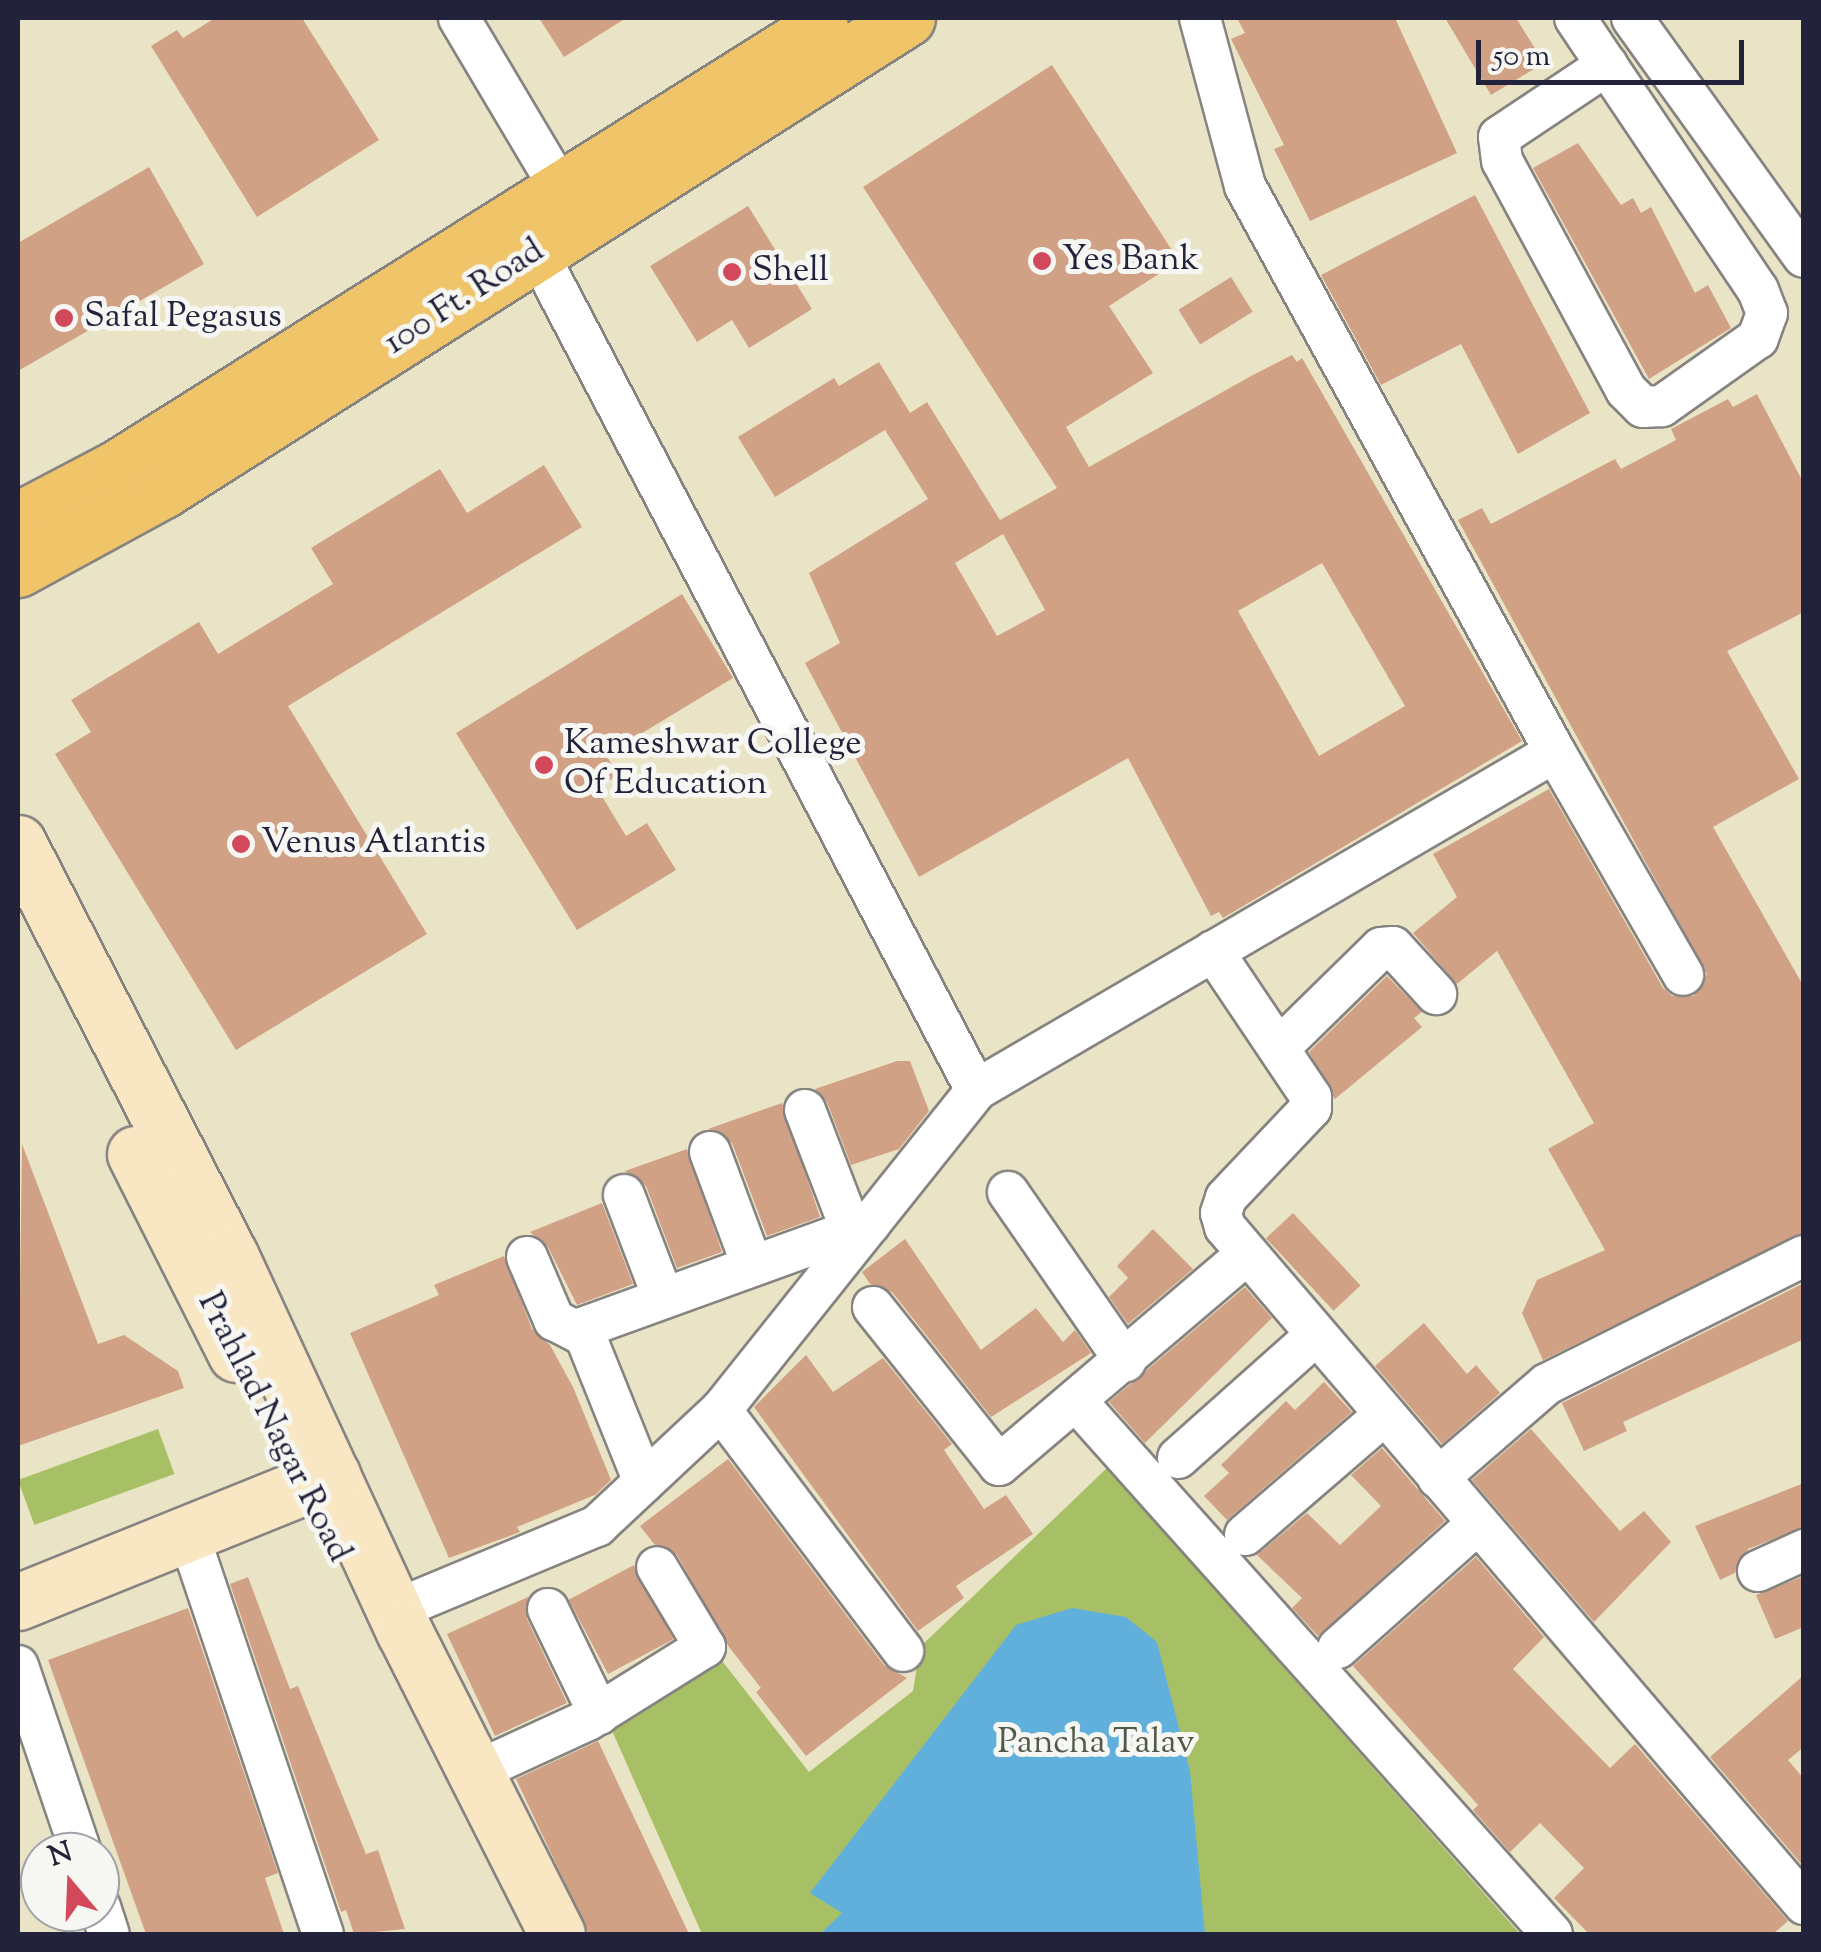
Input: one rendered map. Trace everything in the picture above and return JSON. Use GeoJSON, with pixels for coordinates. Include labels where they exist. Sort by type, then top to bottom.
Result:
{"type":"FeatureCollection","features":[{"type":"Feature","properties":{"kind":"main road","name":"100 Ft. Road"},"geometry":{"type":"LineString","coordinates":[[18,569],[163,490],[559,221],[835,18]]}},
{"type":"Feature","properties":{"kind":"main road","name":"100 Ft. Road"},"geometry":{"type":"LineString","coordinates":[[18,520],[559,221],[906,18]]}},
{"type":"Feature","properties":{"kind":"street"},"geometry":{"type":"LineString","coordinates":[[459,18],[976,1090]]}},
{"type":"Feature","properties":{"kind":"street"},"geometry":{"type":"LineString","coordinates":[[1200,18],[1244,186],[1555,752],[1682,974]]}},
{"type":"Feature","properties":{"kind":"street"},"geometry":{"type":"LineString","coordinates":[[1575,18],[1758,290],[1766,313],[1758,338],[1662,406],[1643,408],[1626,390],[1502,160],[1499,136],[1607,66]]}},
{"type":"Feature","properties":{"kind":"street"},"geometry":{"type":"LineString","coordinates":[[1632,18],[1804,257]]}},
{"type":"Feature","properties":{"kind":"street"},"geometry":{"type":"LineString","coordinates":[[395,1610],[574,1540],[644,1482],[721,1410],[861,1227],[976,1090],[1555,752]]}},
{"type":"Feature","properties":{"kind":"street"},"geometry":{"type":"LineString","coordinates":[[18,843],[230,1255],[318,1481],[395,1610],[557,1934]]}},
{"type":"Feature","properties":{"kind":"street","name":"Prahlad Nagar Road"},"geometry":{"type":"LineString","coordinates":[[18,923],[318,1481],[523,1934]]}},
{"type":"Feature","properties":{"kind":"street"},"geometry":{"type":"LineString","coordinates":[[1280,1047],[1381,948],[1393,947],[1436,994]]}},
{"type":"Feature","properties":{"kind":"street"},"geometry":{"type":"LineString","coordinates":[[1212,951],[1307,1084],[1311,1108],[1226,1198],[1220,1213],[1246,1254],[1804,1904]]}},
{"type":"Feature","properties":{"kind":"street"},"geometry":{"type":"LineString","coordinates":[[805,1110],[861,1227]]}},
{"type":"Feature","properties":{"kind":"street"},"geometry":{"type":"LineString","coordinates":[[710,1152],[752,1266]]}},
{"type":"Feature","properties":{"kind":"street"},"geometry":{"type":"LineString","coordinates":[[1008,1192],[1125,1361]]}},
{"type":"Feature","properties":{"kind":"street"},"geometry":{"type":"LineString","coordinates":[[624,1195],[663,1297]]}},
{"type":"Feature","properties":{"kind":"street"},"geometry":{"type":"LineString","coordinates":[[580,1333],[587,1324],[861,1227]]}},
{"type":"Feature","properties":{"kind":"street"},"geometry":{"type":"LineString","coordinates":[[873,1308],[998,1465],[1077,1402],[1246,1254]]}},
{"type":"Feature","properties":{"kind":"street"},"geometry":{"type":"LineString","coordinates":[[1438,1478],[1547,1384],[1804,1256]]}},
{"type":"Feature","properties":{"kind":"street"},"geometry":{"type":"LineString","coordinates":[[527,1258],[554,1320],[580,1333],[644,1482]]}},
{"type":"Feature","properties":{"kind":"street"},"geometry":{"type":"LineString","coordinates":[[1178,1458],[1316,1335]]}},
{"type":"Feature","properties":{"kind":"street"},"geometry":{"type":"LineString","coordinates":[[1077,1402],[1552,1934]]}},
{"type":"Feature","properties":{"kind":"street"},"geometry":{"type":"LineString","coordinates":[[721,1410],[903,1651]]}},
{"type":"Feature","properties":{"kind":"street"},"geometry":{"type":"LineString","coordinates":[[1245,1535],[1384,1415]]}},
{"type":"Feature","properties":{"kind":"street"},"geometry":{"type":"LineString","coordinates":[[18,1602],[318,1481]]}},
{"type":"Feature","properties":{"kind":"street"},"geometry":{"type":"LineString","coordinates":[[1338,1648],[1476,1524]]}},
{"type":"Feature","properties":{"kind":"street"},"geometry":{"type":"LineString","coordinates":[[189,1536],[324,1934]]}},
{"type":"Feature","properties":{"kind":"street"},"geometry":{"type":"LineString","coordinates":[[1758,1572],[1804,1550]]}},
{"type":"Feature","properties":{"kind":"street"},"geometry":{"type":"LineString","coordinates":[[475,1772],[599,1714],[704,1647],[656,1567]]}},
{"type":"Feature","properties":{"kind":"street"},"geometry":{"type":"LineString","coordinates":[[548,1608],[599,1714]]}},
{"type":"Feature","properties":{"kind":"street"},"geometry":{"type":"LineString","coordinates":[[18,1666],[74,1832]]}},
{"type":"Feature","properties":{"kind":"green space"},"geometry":{"type":"Polygon","coordinates":[[[158,1429],[174,1474],[34,1525],[18,1480],[158,1429]]]}},
{"type":"Feature","properties":{"kind":"green space","name":"Pancha Talav"},"geometry":{"type":"Polygon","coordinates":[[[1107,1468],[1520,1934],[702,1934],[602,1708],[705,1639],[809,1772],[913,1691],[920,1647],[1107,1468]]]}},
{"type":"Feature","properties":{"kind":"water"},"geometry":{"type":"Polygon","coordinates":[[[1072,1608],[1126,1617],[1157,1642],[1190,1771],[1205,1934],[820,1934],[842,1913],[810,1893],[1016,1625],[1072,1608]]]}},
{"type":"Feature","properties":{"kind":"building"},"geometry":{"type":"Polygon","coordinates":[[[215,18],[302,18],[379,140],[257,217],[151,46],[177,30],[183,38],[215,18]]]}},
{"type":"Feature","properties":{"kind":"building"},"geometry":{"type":"Polygon","coordinates":[[[539,18],[626,18],[564,57],[539,18]]]}},
{"type":"Feature","properties":{"kind":"building"},"geometry":{"type":"Polygon","coordinates":[[[1237,18],[1395,18],[1457,153],[1310,221],[1274,149],[1284,145],[1231,39],[1245,33],[1237,18]]]}},
{"type":"Feature","properties":{"kind":"building"},"geometry":{"type":"Polygon","coordinates":[[[1445,18],[1516,18],[1544,63],[1491,95],[1445,18]]]}},
{"type":"Feature","properties":{"kind":"building"},"geometry":{"type":"Polygon","coordinates":[[[1052,65],[1179,261],[1109,306],[1153,373],[1066,427],[1089,467],[1292,355],[1297,362],[1302,358],[1522,741],[1223,918],[1219,912],[1211,916],[1128,758],[919,877],[805,663],[840,643],[809,573],[928,499],[885,430],[775,497],[738,437],[834,378],[839,386],[879,362],[910,413],[927,402],[1000,520],[1057,488],[863,187],[1052,65]],[[1003,534],[955,563],[997,636],[1045,610],[1003,534]],[[1322,563],[1238,611],[1319,756],[1405,706],[1322,563]]]}},
{"type":"Feature","properties":{"kind":"building"},"geometry":{"type":"Polygon","coordinates":[[[1578,143],[1621,205],[1633,198],[1641,213],[1651,207],[1695,293],[1708,285],[1731,328],[1649,379],[1533,168],[1578,143]]]}},
{"type":"Feature","properties":{"kind":"building","name":"Safal Pegasus"},"geometry":{"type":"Polygon","coordinates":[[[149,167],[204,264],[18,371],[18,243],[149,167]]]}},
{"type":"Feature","properties":{"kind":"building"},"geometry":{"type":"Polygon","coordinates":[[[1475,195],[1590,413],[1518,454],[1461,344],[1381,385],[1321,275],[1475,195]]]}},
{"type":"Feature","properties":{"kind":"building"},"geometry":{"type":"Polygon","coordinates":[[[748,206],[812,309],[749,348],[732,320],[697,342],[650,266],[748,206]]]}},
{"type":"Feature","properties":{"kind":"building"},"geometry":{"type":"Polygon","coordinates":[[[1231,277],[1253,312],[1200,345],[1178,310],[1231,277]]]}},
{"type":"Feature","properties":{"kind":"building"},"geometry":{"type":"Polygon","coordinates":[[[1757,394],[1804,484],[1804,612],[1727,651],[1799,779],[1713,827],[1804,987],[1804,1233],[1543,1360],[1522,1313],[1537,1280],[1605,1250],[1548,1149],[1594,1123],[1497,951],[1457,984],[1413,933],[1457,897],[1433,854],[1549,789],[1663,988],[1672,996],[1694,996],[1707,974],[1458,520],[1482,508],[1491,524],[1615,459],[1621,469],[1676,440],[1671,429],[1728,399],[1733,407],[1757,394]]]}},
{"type":"Feature","properties":{"kind":"building","name":"Venus Atlantis"},"geometry":{"type":"Polygon","coordinates":[[[544,465],[582,527],[288,706],[427,934],[236,1050],[55,754],[91,732],[71,700],[199,622],[218,654],[333,584],[311,548],[440,469],[467,513],[544,465]]]}},
{"type":"Feature","properties":{"kind":"building","name":"Kameshwar College Of Education"},"geometry":{"type":"Polygon","coordinates":[[[682,594],[733,678],[606,755],[618,775],[597,788],[626,836],[647,823],[676,870],[577,930],[456,733],[682,594]]]}},
{"type":"Feature","properties":{"kind":"building"},"geometry":{"type":"Polygon","coordinates":[[[1387,976],[1422,1012],[1414,1018],[1422,1027],[1335,1099],[1309,1052],[1387,976]]]}},
{"type":"Feature","properties":{"kind":"building"},"geometry":{"type":"Polygon","coordinates":[[[897,1061],[910,1061],[929,1111],[899,1149],[851,1165],[827,1102],[815,1089],[897,1061]]]}},
{"type":"Feature","properties":{"kind":"building"},"geometry":{"type":"Polygon","coordinates":[[[782,1103],[820,1217],[767,1236],[732,1143],[708,1129],[782,1103]]]}},
{"type":"Feature","properties":{"kind":"building"},"geometry":{"type":"Polygon","coordinates":[[[22,1144],[98,1344],[124,1335],[178,1371],[184,1388],[18,1446],[22,1144]]]}},
{"type":"Feature","properties":{"kind":"building"},"geometry":{"type":"Polygon","coordinates":[[[687,1149],[722,1252],[677,1268],[646,1186],[625,1171],[687,1149]]]}},
{"type":"Feature","properties":{"kind":"building"},"geometry":{"type":"Polygon","coordinates":[[[602,1203],[633,1284],[577,1305],[548,1247],[530,1232],[602,1203]]]}},
{"type":"Feature","properties":{"kind":"building"},"geometry":{"type":"Polygon","coordinates":[[[1293,1213],[1361,1285],[1333,1311],[1266,1238],[1293,1213]]]}},
{"type":"Feature","properties":{"kind":"building"},"geometry":{"type":"Polygon","coordinates":[[[1153,1229],[1193,1269],[1128,1324],[1109,1297],[1128,1278],[1117,1266],[1153,1229]]]}},
{"type":"Feature","properties":{"kind":"building"},"geometry":{"type":"Polygon","coordinates":[[[905,1239],[981,1350],[1036,1308],[1063,1342],[1075,1330],[1091,1353],[991,1417],[892,1292],[870,1284],[862,1272],[905,1239]]]}},
{"type":"Feature","properties":{"kind":"building"},"geometry":{"type":"Polygon","coordinates":[[[504,1256],[532,1329],[550,1345],[573,1387],[611,1480],[595,1495],[517,1527],[520,1532],[449,1558],[350,1333],[439,1295],[434,1285],[504,1256]]]}},
{"type":"Feature","properties":{"kind":"building"},"geometry":{"type":"Polygon","coordinates":[[[1804,1283],[1804,1339],[1623,1422],[1627,1431],[1584,1451],[1562,1403],[1804,1283]]]}},
{"type":"Feature","properties":{"kind":"building"},"geometry":{"type":"Polygon","coordinates":[[[1245,1287],[1272,1318],[1145,1443],[1109,1402],[1245,1287]]]}},
{"type":"Feature","properties":{"kind":"building"},"geometry":{"type":"Polygon","coordinates":[[[1424,1323],[1467,1374],[1476,1365],[1500,1393],[1442,1444],[1375,1366],[1424,1323]]]}},
{"type":"Feature","properties":{"kind":"building"},"geometry":{"type":"Polygon","coordinates":[[[806,1355],[833,1392],[883,1358],[952,1444],[944,1450],[984,1509],[1006,1495],[1033,1534],[956,1586],[964,1598],[918,1631],[754,1407],[806,1355]]]}},
{"type":"Feature","properties":{"kind":"building"},"geometry":{"type":"Polygon","coordinates":[[[1324,1382],[1352,1412],[1227,1520],[1204,1496],[1229,1473],[1221,1465],[1286,1401],[1295,1410],[1324,1382]]]}},
{"type":"Feature","properties":{"kind":"building"},"geometry":{"type":"Polygon","coordinates":[[[1531,1429],[1620,1531],[1644,1511],[1671,1542],[1594,1622],[1472,1480],[1531,1429]]]}},
{"type":"Feature","properties":{"kind":"building"},"geometry":{"type":"Polygon","coordinates":[[[1382,1448],[1445,1521],[1318,1636],[1292,1608],[1302,1598],[1257,1555],[1307,1513],[1340,1545],[1381,1506],[1351,1475],[1382,1448]]]}},
{"type":"Feature","properties":{"kind":"building"},"geometry":{"type":"Polygon","coordinates":[[[728,1459],[884,1665],[907,1678],[806,1756],[756,1692],[761,1688],[729,1647],[677,1555],[654,1544],[640,1526],[728,1459]]]}},
{"type":"Feature","properties":{"kind":"building"},"geometry":{"type":"Polygon","coordinates":[[[1804,1483],[1804,1527],[1748,1549],[1735,1573],[1720,1580],[1695,1526],[1804,1483]]]}},
{"type":"Feature","properties":{"kind":"building"},"geometry":{"type":"Polygon","coordinates":[[[1476,1557],[1544,1637],[1513,1669],[1610,1768],[1635,1744],[1788,1921],[1773,1934],[1589,1934],[1554,1898],[1584,1868],[1540,1823],[1510,1852],[1473,1810],[1478,1805],[1353,1666],[1476,1557]]]}},
{"type":"Feature","properties":{"kind":"building"},"geometry":{"type":"Polygon","coordinates":[[[634,1565],[673,1639],[608,1674],[569,1600],[634,1565]]]}},
{"type":"Feature","properties":{"kind":"building"},"geometry":{"type":"Polygon","coordinates":[[[1804,1576],[1804,1627],[1775,1639],[1756,1595],[1804,1576]]]}},
{"type":"Feature","properties":{"kind":"building"},"geometry":{"type":"Polygon","coordinates":[[[248,1577],[290,1689],[298,1686],[366,1854],[378,1850],[405,1929],[354,1934],[346,1910],[341,1912],[230,1584],[248,1577]]]}},
{"type":"Feature","properties":{"kind":"building"},"geometry":{"type":"Polygon","coordinates":[[[528,1597],[527,1619],[567,1703],[495,1736],[447,1634],[528,1597]]]}},
{"type":"Feature","properties":{"kind":"building"},"geometry":{"type":"Polygon","coordinates":[[[188,1608],[278,1873],[265,1878],[284,1934],[146,1934],[120,1861],[120,1832],[110,1832],[48,1660],[188,1608]]]}},
{"type":"Feature","properties":{"kind":"building"},"geometry":{"type":"Polygon","coordinates":[[[1804,1675],[1804,1747],[1788,1760],[1804,1779],[1804,1867],[1710,1757],[1804,1675]]]}},
{"type":"Feature","properties":{"kind":"building"},"geometry":{"type":"Polygon","coordinates":[[[598,1741],[689,1934],[589,1934],[516,1779],[598,1741]]]}},
{"type":"Feature","properties":{"kind":"place","name":"Yes Bank"},"geometry":{"type":"Point","coordinates":[1042,261]}},
{"type":"Feature","properties":{"kind":"place","name":"Shell"},"geometry":{"type":"Point","coordinates":[732,272]}},
{"type":"Feature","properties":{"kind":"place","name":"Safal Pegasus"},"geometry":{"type":"Point","coordinates":[64,318]}},
{"type":"Feature","properties":{"kind":"place","name":"Kameshwar College Of Education"},"geometry":{"type":"Point","coordinates":[544,765]}},
{"type":"Feature","properties":{"kind":"place","name":"Venus Atlantis"},"geometry":{"type":"Point","coordinates":[241,844]}}]}
